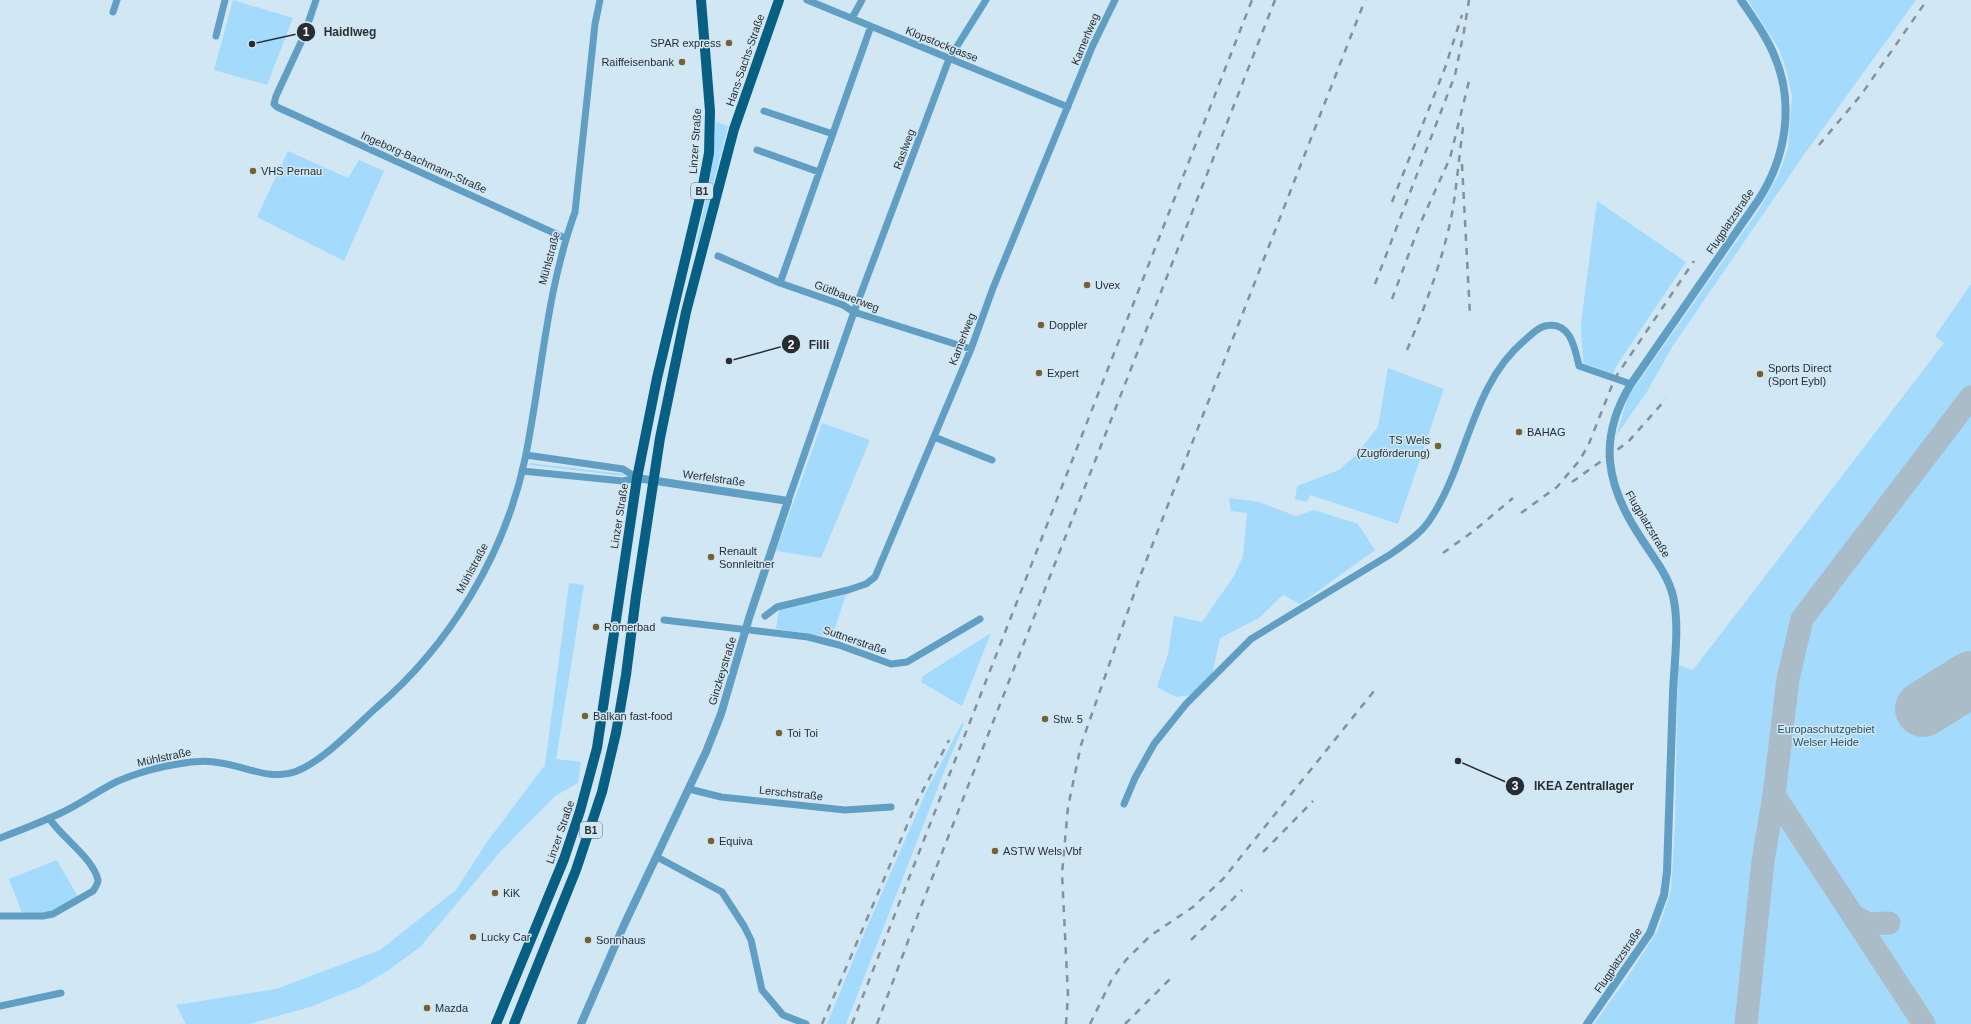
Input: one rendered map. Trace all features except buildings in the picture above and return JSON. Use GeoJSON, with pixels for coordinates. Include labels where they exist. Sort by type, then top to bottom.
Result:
{"type":"FeatureCollection","features":[{"type":"Feature","properties":{"kind":"main road","name":"Linzer Straße"},"geometry":{"type":"LineString","coordinates":[[496,1024],[564,859],[597,748],[637,478],[657,378],[703,185],[708,152],[710,111],[701,0]]}},
{"type":"Feature","properties":{"kind":"main road","name":"Hans-Sachs-Straße"},"geometry":{"type":"LineString","coordinates":[[652,480],[670,381],[686,312],[734,129],[779,0]]}},
{"type":"Feature","properties":{"kind":"main road","name":"B1"},"geometry":{"type":"LineString","coordinates":[[514,1024],[576,870],[602,792],[616,733],[626,675],[652,480]]}},
{"type":"Feature","properties":{"kind":"street"},"geometry":{"type":"LineString","coordinates":[[113,12],[117,0]]}},
{"type":"Feature","properties":{"kind":"street"},"geometry":{"type":"LineString","coordinates":[[216,36],[225,0]]}},
{"type":"Feature","properties":{"kind":"street","name":"Ingeborg-Bachmann-Straße"},"geometry":{"type":"LineString","coordinates":[[316,0],[303,38],[276,96],[274,104],[281,109],[341,137],[565,238]]}},
{"type":"Feature","properties":{"kind":"street","name":"Mühlstraße"},"geometry":{"type":"LineString","coordinates":[[0,838],[49,818],[118,781],[136,774],[180,763],[201,761],[221,763],[266,775],[294,772],[308,766],[383,703],[428,657],[446,635],[462,610],[506,524],[526,455],[552,289],[565,238],[574,212],[595,24],[600,0]]}},
{"type":"Feature","properties":{"kind":"street","name":"Klopstockgasse"},"geometry":{"type":"LineString","coordinates":[[807,0],[1068,107]]}},
{"type":"Feature","properties":{"kind":"street"},"geometry":{"type":"LineString","coordinates":[[852,18],[862,0]]}},
{"type":"Feature","properties":{"kind":"street","name":"Raslweg"},"geometry":{"type":"LineString","coordinates":[[854,312],[949,59],[986,0]]}},
{"type":"Feature","properties":{"kind":"street","name":"Kamerlweg"},"geometry":{"type":"LineString","coordinates":[[765,616],[777,607],[848,590],[866,584],[875,577],[971,349],[993,288],[1093,45],[1115,0]]}},
{"type":"Feature","properties":{"kind":"street","name":"Flugplatzstraße"},"geometry":{"type":"LineString","coordinates":[[1587,1024],[1650,933],[1664,895],[1668,872],[1675,642],[1673,597],[1669,583],[1662,569],[1639,536],[1619,500],[1613,483],[1609,457],[1611,429],[1616,413],[1631,384],[1762,194],[1773,174],[1780,156],[1786,118],[1785,95],[1781,75],[1775,56],[1762,30],[1741,0]]}},
{"type":"Feature","properties":{"kind":"street"},"geometry":{"type":"LineString","coordinates":[[780,283],[871,26]]}},
{"type":"Feature","properties":{"kind":"street"},"geometry":{"type":"LineString","coordinates":[[764,111],[833,134]]}},
{"type":"Feature","properties":{"kind":"street"},"geometry":{"type":"LineString","coordinates":[[757,150],[819,172]]}},
{"type":"Feature","properties":{"kind":"street","name":"Gütlbauerweg"},"geometry":{"type":"LineString","coordinates":[[718,256],[780,283],[842,305],[854,312],[971,349]]}},
{"type":"Feature","properties":{"kind":"street","name":"Ginzkeystraße"},"geometry":{"type":"LineString","coordinates":[[581,1024],[605,966],[689,789],[721,714],[746,630],[788,501],[854,312]]}},
{"type":"Feature","properties":{"kind":"street"},"geometry":{"type":"LineString","coordinates":[[1124,804],[1154,744],[1186,704],[1251,639],[1390,554],[1412,539],[1431,520],[1448,489],[1479,407],[1502,364],[1520,344],[1539,328],[1550,325],[1560,327],[1567,332],[1574,347],[1579,366],[1631,384]]}},
{"type":"Feature","properties":{"kind":"street"},"geometry":{"type":"LineString","coordinates":[[934,437],[992,460]]}},
{"type":"Feature","properties":{"kind":"street","name":"Werfelstraße"},"geometry":{"type":"LineString","coordinates":[[526,455],[623,469],[637,478]]}},
{"type":"Feature","properties":{"kind":"street","name":"Werfelstraße"},"geometry":{"type":"LineString","coordinates":[[522,471],[623,482],[637,478],[788,501]]}},
{"type":"Feature","properties":{"kind":"street","name":"Suttnerstraße"},"geometry":{"type":"LineString","coordinates":[[664,620],[814,638],[839,645],[891,664],[907,662],[980,619]]}},
{"type":"Feature","properties":{"kind":"street","name":"Lerschstraße"},"geometry":{"type":"LineString","coordinates":[[689,789],[721,797],[846,810],[891,807]]}},
{"type":"Feature","properties":{"kind":"street"},"geometry":{"type":"LineString","coordinates":[[0,916],[44,916],[53,914],[93,891],[97,886],[98,880],[89,863],[49,818]]}},
{"type":"Feature","properties":{"kind":"street"},"geometry":{"type":"LineString","coordinates":[[657,857],[722,892],[744,926],[751,940],[762,990],[783,1015],[806,1024]]}},
{"type":"Feature","properties":{"kind":"street"},"geometry":{"type":"LineString","coordinates":[[0,1006],[61,993]]}},
{"type":"Feature","properties":{"kind":"green space"},"geometry":{"type":"Polygon","coordinates":[[[233,0],[293,18],[267,85],[214,70],[233,0]]]}},
{"type":"Feature","properties":{"kind":"green space"},"geometry":{"type":"Polygon","coordinates":[[[1748,0],[1916,0],[1803,156],[1672,347],[1648,390],[1616,436],[1628,397],[1760,208],[1779,174],[1788,148],[1792,96],[1787,72],[1779,49],[1748,0]]]}},
{"type":"Feature","properties":{"kind":"green space"},"geometry":{"type":"Polygon","coordinates":[[[716,122],[728,126],[698,244],[696,243],[711,168],[716,122]]]}},
{"type":"Feature","properties":{"kind":"green space"},"geometry":{"type":"Polygon","coordinates":[[[288,151],[348,178],[359,160],[384,171],[344,261],[257,217],[288,151]]]}},
{"type":"Feature","properties":{"kind":"green space"},"geometry":{"type":"Polygon","coordinates":[[[1597,201],[1686,262],[1617,365],[1613,374],[1583,363],[1581,323],[1597,201]]]}},
{"type":"Feature","properties":{"kind":"green space","name":"Europaschutzgebiet Welser Heide"},"geometry":{"type":"Polygon","coordinates":[[[1971,284],[1971,1024],[1594,1024],[1629,975],[1658,930],[1671,890],[1675,824],[1678,665],[1693,670],[1944,343],[1935,336],[1971,284]]]}},
{"type":"Feature","properties":{"kind":"green space"},"geometry":{"type":"Polygon","coordinates":[[[1388,368],[1444,389],[1398,524],[1310,495],[1307,502],[1295,499],[1297,486],[1339,470],[1356,455],[1378,427],[1388,368]]]}},
{"type":"Feature","properties":{"kind":"green space"},"geometry":{"type":"Polygon","coordinates":[[[822,423],[870,440],[821,558],[776,551],[822,423]]]}},
{"type":"Feature","properties":{"kind":"green space"},"geometry":{"type":"Polygon","coordinates":[[[530,463],[624,474],[623,476],[530,465],[530,463]]]}},
{"type":"Feature","properties":{"kind":"green space"},"geometry":{"type":"Polygon","coordinates":[[[1229,498],[1259,502],[1296,516],[1314,510],[1358,524],[1375,550],[1300,604],[1283,595],[1259,618],[1220,638],[1212,675],[1190,695],[1176,697],[1157,687],[1168,654],[1174,616],[1202,622],[1234,576],[1243,556],[1247,513],[1231,511],[1229,498]]]}},
{"type":"Feature","properties":{"kind":"green space"},"geometry":{"type":"Polygon","coordinates":[[[569,583],[584,585],[556,759],[581,762],[578,783],[555,796],[501,851],[420,947],[387,971],[362,986],[310,1007],[249,1024],[186,1024],[176,1005],[276,989],[380,950],[456,890],[487,842],[545,765],[569,583]]]}},
{"type":"Feature","properties":{"kind":"green space"},"geometry":{"type":"Polygon","coordinates":[[[846,595],[832,637],[776,629],[779,610],[846,595]]]}},
{"type":"Feature","properties":{"kind":"green space"},"geometry":{"type":"Polygon","coordinates":[[[991,633],[962,706],[921,682],[923,676],[991,633]]]}},
{"type":"Feature","properties":{"kind":"green space"},"geometry":{"type":"Polygon","coordinates":[[[962,723],[964,724],[846,1024],[827,1024],[864,934],[926,792],[962,723]]]}},
{"type":"Feature","properties":{"kind":"green space"},"geometry":{"type":"Polygon","coordinates":[[[57,860],[78,897],[52,913],[24,918],[9,879],[57,860]]]}},
{"type":"Feature","properties":{"kind":"taxiway"},"geometry":{"type":"LineString","coordinates":[[1924,1024],[1774,795],[1788,679],[1802,619],[1971,397]]}},
{"type":"Feature","properties":{"kind":"taxiway"},"geometry":{"type":"LineString","coordinates":[[1746,1024],[1763,861],[1774,795]]}},
{"type":"Feature","properties":{"kind":"taxiway"},"geometry":{"type":"LineString","coordinates":[[1855,917],[1869,924],[1889,923]]}},
{"type":"Feature","properties":{"kind":"runway"},"geometry":{"type":"LineString","coordinates":[[1923,709],[1971,679]]}},
{"type":"Feature","properties":{"kind":"railway"},"geometry":{"type":"LineString","coordinates":[[852,1024],[1252,0]]}},
{"type":"Feature","properties":{"kind":"railway"},"geometry":{"type":"LineString","coordinates":[[877,1024],[922,904],[1275,0]]}},
{"type":"Feature","properties":{"kind":"railway"},"geometry":{"type":"LineString","coordinates":[[1066,1024],[1068,995],[1062,874],[1068,807],[1081,745],[1141,574],[1365,0]]}},
{"type":"Feature","properties":{"kind":"railway"},"geometry":{"type":"LineString","coordinates":[[1375,284],[1455,75],[1469,0]]}},
{"type":"Feature","properties":{"kind":"railway"},"geometry":{"type":"LineString","coordinates":[[1819,145],[1861,95],[1927,0]]}},
{"type":"Feature","properties":{"kind":"railway"},"geometry":{"type":"LineString","coordinates":[[1392,202],[1445,68],[1462,15]]}},
{"type":"Feature","properties":{"kind":"railway"},"geometry":{"type":"LineString","coordinates":[[1392,299],[1420,224],[1450,158],[1469,81]]}},
{"type":"Feature","properties":{"kind":"railway"},"geometry":{"type":"LineString","coordinates":[[1407,350],[1432,285],[1447,236],[1453,207],[1464,121]]}},
{"type":"Feature","properties":{"kind":"railway"},"geometry":{"type":"LineString","coordinates":[[1462,164],[1470,315]]}},
{"type":"Feature","properties":{"kind":"railway"},"geometry":{"type":"LineString","coordinates":[[1521,513],[1557,487],[1579,461],[1588,446],[1615,378],[1694,261]]}},
{"type":"Feature","properties":{"kind":"railway"},"geometry":{"type":"LineString","coordinates":[[1572,482],[1628,442],[1666,399]]}},
{"type":"Feature","properties":{"kind":"railway"},"geometry":{"type":"LineString","coordinates":[[1443,553],[1475,530],[1513,498]]}},
{"type":"Feature","properties":{"kind":"railway"},"geometry":{"type":"LineString","coordinates":[[1090,1024],[1112,979],[1126,960],[1150,936],[1193,907],[1223,879],[1374,691]]}},
{"type":"Feature","properties":{"kind":"railway"},"geometry":{"type":"LineString","coordinates":[[822,1024],[917,802],[949,740]]}},
{"type":"Feature","properties":{"kind":"railway"},"geometry":{"type":"LineString","coordinates":[[1263,852],[1313,801]]}},
{"type":"Feature","properties":{"kind":"railway"},"geometry":{"type":"LineString","coordinates":[[1191,940],[1242,890]]}},
{"type":"Feature","properties":{"kind":"railway"},"geometry":{"type":"LineString","coordinates":[[1125,1024],[1170,979]]}},
{"type":"Feature","properties":{"kind":"place","name":"SPAR express"},"geometry":{"type":"Point","coordinates":[729,43]}},
{"type":"Feature","properties":{"kind":"place","name":"Haidlweg"},"geometry":{"type":"Point","coordinates":[252,44]}},
{"type":"Feature","properties":{"kind":"place","name":"Raiffeisenbank"},"geometry":{"type":"Point","coordinates":[682,62]}},
{"type":"Feature","properties":{"kind":"place","name":"VHS Pernau"},"geometry":{"type":"Point","coordinates":[253,171]}},
{"type":"Feature","properties":{"kind":"place","name":"Uvex"},"geometry":{"type":"Point","coordinates":[1087,285]}},
{"type":"Feature","properties":{"kind":"place","name":"Doppler"},"geometry":{"type":"Point","coordinates":[1041,325]}},
{"type":"Feature","properties":{"kind":"place","name":"Filli"},"geometry":{"type":"Point","coordinates":[729,361]}},
{"type":"Feature","properties":{"kind":"place","name":"Expert"},"geometry":{"type":"Point","coordinates":[1039,373]}},
{"type":"Feature","properties":{"kind":"place","name":"Sports Direct (Sport Eybl)"},"geometry":{"type":"Point","coordinates":[1760,374]}},
{"type":"Feature","properties":{"kind":"place","name":"BAHAG"},"geometry":{"type":"Point","coordinates":[1519,432]}},
{"type":"Feature","properties":{"kind":"place","name":"TS Wels (Zugförderung)"},"geometry":{"type":"Point","coordinates":[1438,446]}},
{"type":"Feature","properties":{"kind":"place","name":"Renault Sonnleitner"},"geometry":{"type":"Point","coordinates":[711,557]}},
{"type":"Feature","properties":{"kind":"place","name":"Römerbad"},"geometry":{"type":"Point","coordinates":[596,627]}},
{"type":"Feature","properties":{"kind":"place","name":"Balkan fast-food"},"geometry":{"type":"Point","coordinates":[585,716]}},
{"type":"Feature","properties":{"kind":"place","name":"Stw. 5"},"geometry":{"type":"Point","coordinates":[1045,719]}},
{"type":"Feature","properties":{"kind":"place","name":"Toi Toi"},"geometry":{"type":"Point","coordinates":[779,733]}},
{"type":"Feature","properties":{"kind":"place","name":"IKEA Zentrallager"},"geometry":{"type":"Point","coordinates":[1458,761]}},
{"type":"Feature","properties":{"kind":"place","name":"Equiva"},"geometry":{"type":"Point","coordinates":[711,841]}},
{"type":"Feature","properties":{"kind":"place","name":"ASTW Wels Vbf"},"geometry":{"type":"Point","coordinates":[995,851]}},
{"type":"Feature","properties":{"kind":"place","name":"KiK"},"geometry":{"type":"Point","coordinates":[495,893]}},
{"type":"Feature","properties":{"kind":"place","name":"Lucky Car"},"geometry":{"type":"Point","coordinates":[473,937]}},
{"type":"Feature","properties":{"kind":"place","name":"Sonnhaus"},"geometry":{"type":"Point","coordinates":[588,940]}},
{"type":"Feature","properties":{"kind":"place","name":"Mazda"},"geometry":{"type":"Point","coordinates":[427,1008]}}]}
